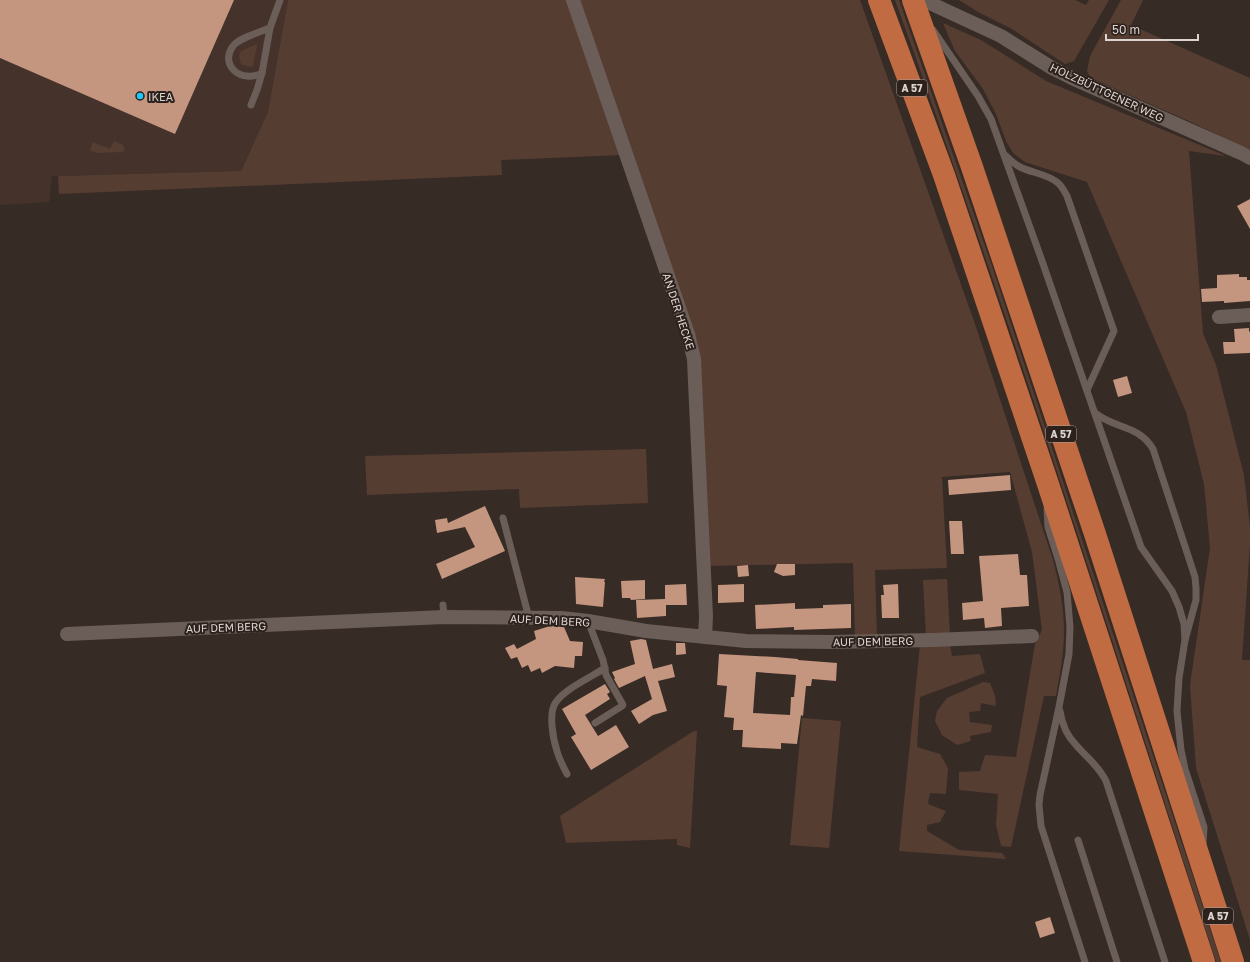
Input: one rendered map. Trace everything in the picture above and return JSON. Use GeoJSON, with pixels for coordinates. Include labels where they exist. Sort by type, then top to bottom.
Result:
{"type":"FeatureCollection","features":[{"type":"Feature","properties":{"kind":"highway","name":"A 57"},"geometry":{"type":"LineString","coordinates":[[879,0],[944,175],[1047,481],[1204,962]]}},
{"type":"Feature","properties":{"kind":"highway","name":"A 57"},"geometry":{"type":"LineString","coordinates":[[913,0],[972,167],[1090,519],[1233,962]]}},
{"type":"Feature","properties":{"kind":"street","name":"AN DER HECKE"},"geometry":{"type":"LineString","coordinates":[[573,0],[692,350],[695,382],[706,616],[705,637]]}},
{"type":"Feature","properties":{"kind":"street","name":"HOLZBÜTTGENER WEG"},"geometry":{"type":"LineString","coordinates":[[923,0],[1001,36],[1052,68],[1250,158]]}},
{"type":"Feature","properties":{"kind":"street"},"geometry":{"type":"LineString","coordinates":[[1219,317],[1250,315]]}},
{"type":"Feature","properties":{"kind":"street","name":"AUF DEM BERG"},"geometry":{"type":"LineString","coordinates":[[67,634],[444,611],[529,618],[561,618],[646,631],[746,641],[831,642],[1032,636]]}},
{"type":"Feature","properties":{"kind":"lane"},"geometry":{"type":"LineString","coordinates":[[251,105],[262,73],[270,28],[280,0]]}},
{"type":"Feature","properties":{"kind":"lane"},"geometry":{"type":"LineString","coordinates":[[916,0],[933,30],[985,107],[991,119],[1142,547],[1172,591],[1179,606],[1184,624],[1185,640]]}},
{"type":"Feature","properties":{"kind":"lane"},"geometry":{"type":"LineString","coordinates":[[262,73],[255,77],[246,77],[237,74],[231,67],[229,60],[230,52],[233,45],[240,40],[270,28]]}},
{"type":"Feature","properties":{"kind":"lane"},"geometry":{"type":"LineString","coordinates":[[1004,154],[1021,168],[1057,182],[1067,196],[1114,330],[1087,390]]}},
{"type":"Feature","properties":{"kind":"lane"},"geometry":{"type":"LineString","coordinates":[[1095,414],[1109,422],[1139,433],[1153,449],[1195,577],[1196,600],[1185,640],[1179,678],[1178,731],[1185,769],[1204,827],[1203,871]]}},
{"type":"Feature","properties":{"kind":"lane"},"geometry":{"type":"LineString","coordinates":[[1047,481],[1048,527],[1059,562],[1066,592],[1070,627],[1069,654],[1040,795],[1040,816],[1041,826],[1085,962]]}},
{"type":"Feature","properties":{"kind":"lane"},"geometry":{"type":"LineString","coordinates":[[503,518],[529,618]]}},
{"type":"Feature","properties":{"kind":"lane"},"geometry":{"type":"LineString","coordinates":[[588,621],[603,660],[608,680],[623,705],[595,723]]}},
{"type":"Feature","properties":{"kind":"lane"},"geometry":{"type":"LineString","coordinates":[[567,774],[556,750],[551,722],[555,703],[573,688],[605,668]]}},
{"type":"Feature","properties":{"kind":"lane"},"geometry":{"type":"LineString","coordinates":[[1059,707],[1066,732],[1075,745],[1101,771],[1106,781],[1165,962]]}},
{"type":"Feature","properties":{"kind":"lane"},"geometry":{"type":"LineString","coordinates":[[1078,840],[1117,962]]}},
{"type":"Feature","properties":{"kind":"shaded area"},"geometry":{"type":"Polygon","coordinates":[[[0,0],[288,0],[268,112],[241,171],[52,176],[49,202],[0,205],[0,0]]]}},
{"type":"Feature","properties":{"kind":"shaded area"},"geometry":{"type":"Polygon","coordinates":[[[288,0],[569,0],[622,155],[501,160],[502,175],[59,194],[58,176],[241,171],[268,112],[288,0]]]}},
{"type":"Feature","properties":{"kind":"shaded area"},"geometry":{"type":"Polygon","coordinates":[[[578,0],[860,0],[975,324],[1053,560],[1061,595],[1064,639],[1062,664],[1056,696],[1044,696],[1011,847],[1001,846],[996,825],[998,794],[959,790],[959,772],[980,771],[985,755],[1016,757],[1035,644],[1042,630],[1032,552],[1010,472],[942,477],[947,568],[875,570],[877,638],[855,638],[853,563],[708,566],[698,355],[578,0]]]}},
{"type":"Feature","properties":{"kind":"shaded area"},"geometry":{"type":"Polygon","coordinates":[[[895,0],[899,0],[993,269],[1221,962],[1216,962],[1020,359],[938,119],[895,0]]]}},
{"type":"Feature","properties":{"kind":"shaded area"},"geometry":{"type":"Polygon","coordinates":[[[959,0],[1075,0],[1086,5],[1089,0],[1109,0],[1074,61],[1065,64],[1012,29],[978,12],[959,0]]]}},
{"type":"Feature","properties":{"kind":"shaded area"},"geometry":{"type":"Polygon","coordinates":[[[1121,0],[1143,0],[1131,25],[1250,78],[1250,150],[1091,78],[1087,71],[1090,56],[1121,0]]]}},
{"type":"Feature","properties":{"kind":"shaded area"},"geometry":{"type":"Polygon","coordinates":[[[943,23],[981,40],[1046,81],[1226,156],[1189,151],[1203,333],[1216,365],[1244,475],[1250,527],[1242,660],[1250,660],[1250,940],[1196,768],[1190,685],[1210,548],[1204,484],[1186,412],[1087,182],[1025,162],[1013,153],[1006,141],[996,114],[983,89],[955,51],[943,23]]]}},
{"type":"Feature","properties":{"kind":"shaded area"},"geometry":{"type":"Polygon","coordinates":[[[256,44],[257,46],[253,66],[250,67],[241,64],[239,56],[241,51],[256,44]]]}},
{"type":"Feature","properties":{"kind":"shaded area"},"geometry":{"type":"Polygon","coordinates":[[[114,141],[123,145],[124,151],[97,153],[90,150],[93,142],[110,149],[114,141]]]}},
{"type":"Feature","properties":{"kind":"shaded area"},"geometry":{"type":"Polygon","coordinates":[[[646,449],[648,503],[520,508],[519,489],[367,495],[365,456],[646,449]]]}},
{"type":"Feature","properties":{"kind":"shaded area"},"geometry":{"type":"Polygon","coordinates":[[[947,579],[950,635],[926,636],[923,580],[947,579]]]}},
{"type":"Feature","properties":{"kind":"shaded area"},"geometry":{"type":"Polygon","coordinates":[[[950,644],[952,656],[980,654],[985,673],[920,697],[917,747],[940,754],[948,768],[946,794],[930,793],[928,804],[946,811],[940,822],[927,825],[927,831],[959,850],[1002,853],[1006,859],[899,851],[920,645],[950,644]]]}},
{"type":"Feature","properties":{"kind":"shaded area"},"geometry":{"type":"Polygon","coordinates":[[[983,682],[990,683],[995,696],[996,706],[981,703],[980,711],[969,712],[970,722],[992,725],[991,732],[970,736],[971,741],[957,745],[942,735],[935,721],[937,711],[947,698],[983,682]]]}},
{"type":"Feature","properties":{"kind":"shaded area"},"geometry":{"type":"Polygon","coordinates":[[[802,718],[841,721],[829,848],[790,845],[802,718]]]}},
{"type":"Feature","properties":{"kind":"shaded area"},"geometry":{"type":"Polygon","coordinates":[[[694,731],[697,731],[690,848],[677,845],[677,839],[566,843],[560,816],[694,731]]]}},
{"type":"Feature","properties":{"kind":"building","name":"IKEA"},"geometry":{"type":"Polygon","coordinates":[[[0,0],[234,0],[175,134],[0,58],[0,0]]]}},
{"type":"Feature","properties":{"kind":"building"},"geometry":{"type":"Polygon","coordinates":[[[1250,199],[1250,229],[1237,206],[1250,199]]]}},
{"type":"Feature","properties":{"kind":"building"},"geometry":{"type":"Polygon","coordinates":[[[1239,274],[1239,277],[1247,277],[1247,280],[1250,280],[1250,301],[1224,303],[1224,301],[1202,302],[1201,289],[1217,288],[1217,275],[1239,274]]]}},
{"type":"Feature","properties":{"kind":"building"},"geometry":{"type":"Polygon","coordinates":[[[1249,328],[1250,353],[1224,354],[1223,342],[1235,342],[1234,329],[1249,328]]]}},
{"type":"Feature","properties":{"kind":"building"},"geometry":{"type":"Polygon","coordinates":[[[1127,376],[1132,393],[1118,397],[1113,380],[1127,376]]]}},
{"type":"Feature","properties":{"kind":"building"},"geometry":{"type":"Polygon","coordinates":[[[1010,475],[1011,490],[949,495],[948,480],[1010,475]]]}},
{"type":"Feature","properties":{"kind":"building"},"geometry":{"type":"Polygon","coordinates":[[[485,506],[505,551],[442,579],[436,564],[475,547],[465,527],[437,533],[435,520],[447,518],[448,523],[485,506]]]}},
{"type":"Feature","properties":{"kind":"building"},"geometry":{"type":"Polygon","coordinates":[[[949,521],[962,521],[964,554],[951,554],[949,521]]]}},
{"type":"Feature","properties":{"kind":"building"},"geometry":{"type":"Polygon","coordinates":[[[1018,554],[1020,575],[1027,575],[1029,606],[1001,608],[1002,626],[985,628],[984,618],[963,620],[962,603],[983,601],[979,556],[1018,554]]]}},
{"type":"Feature","properties":{"kind":"building"},"geometry":{"type":"Polygon","coordinates":[[[777,564],[795,564],[795,575],[783,576],[774,572],[777,564]]]}},
{"type":"Feature","properties":{"kind":"building"},"geometry":{"type":"Polygon","coordinates":[[[748,565],[749,576],[738,577],[737,566],[748,565]]]}},
{"type":"Feature","properties":{"kind":"building"},"geometry":{"type":"Polygon","coordinates":[[[575,577],[605,579],[603,607],[576,604],[575,577]]]}},
{"type":"Feature","properties":{"kind":"building"},"geometry":{"type":"Polygon","coordinates":[[[645,580],[645,599],[631,600],[630,598],[622,598],[621,581],[645,580]]]}},
{"type":"Feature","properties":{"kind":"building"},"geometry":{"type":"Polygon","coordinates":[[[686,584],[687,605],[666,605],[666,616],[637,618],[636,600],[665,599],[665,585],[686,584]]]}},
{"type":"Feature","properties":{"kind":"building"},"geometry":{"type":"Polygon","coordinates":[[[744,584],[744,602],[718,603],[718,585],[744,584]]]}},
{"type":"Feature","properties":{"kind":"building"},"geometry":{"type":"Polygon","coordinates":[[[898,584],[899,618],[882,618],[881,595],[884,595],[883,585],[898,584]]]}},
{"type":"Feature","properties":{"kind":"building"},"geometry":{"type":"Polygon","coordinates":[[[795,603],[795,609],[823,608],[823,605],[851,604],[851,628],[794,630],[794,627],[756,629],[755,605],[795,603]]]}},
{"type":"Feature","properties":{"kind":"building"},"geometry":{"type":"Polygon","coordinates":[[[550,626],[564,627],[570,641],[583,642],[582,656],[575,656],[574,668],[555,666],[542,673],[540,668],[531,672],[528,665],[522,668],[517,657],[511,659],[505,648],[514,644],[517,649],[536,639],[534,631],[550,626]]]}},
{"type":"Feature","properties":{"kind":"building"},"geometry":{"type":"Polygon","coordinates":[[[641,639],[646,640],[653,669],[672,664],[675,677],[658,681],[667,711],[653,715],[639,724],[631,711],[652,699],[645,676],[619,688],[612,672],[635,664],[630,641],[641,639]]]}},
{"type":"Feature","properties":{"kind":"building"},"geometry":{"type":"Polygon","coordinates":[[[676,643],[685,643],[686,654],[676,655],[676,643]]]}},
{"type":"Feature","properties":{"kind":"building"},"geometry":{"type":"Polygon","coordinates":[[[719,654],[775,657],[837,663],[836,681],[812,679],[811,686],[806,686],[803,716],[801,715],[797,744],[781,743],[781,749],[742,747],[743,730],[733,730],[734,718],[724,717],[727,686],[717,685],[719,654]],[[756,672],[753,713],[790,715],[791,697],[794,697],[796,675],[756,672]]]}},
{"type":"Feature","properties":{"kind":"building"},"geometry":{"type":"Polygon","coordinates":[[[605,684],[610,692],[607,694],[610,699],[585,715],[598,736],[616,725],[629,747],[591,770],[571,737],[576,734],[562,709],[605,684]]]}},
{"type":"Feature","properties":{"kind":"building"},"geometry":{"type":"Polygon","coordinates":[[[1050,917],[1055,933],[1040,938],[1035,922],[1050,917]]]}},
{"type":"Feature","properties":{"kind":"place","name":"IKEA"},"geometry":{"type":"Point","coordinates":[140,96]}}]}
